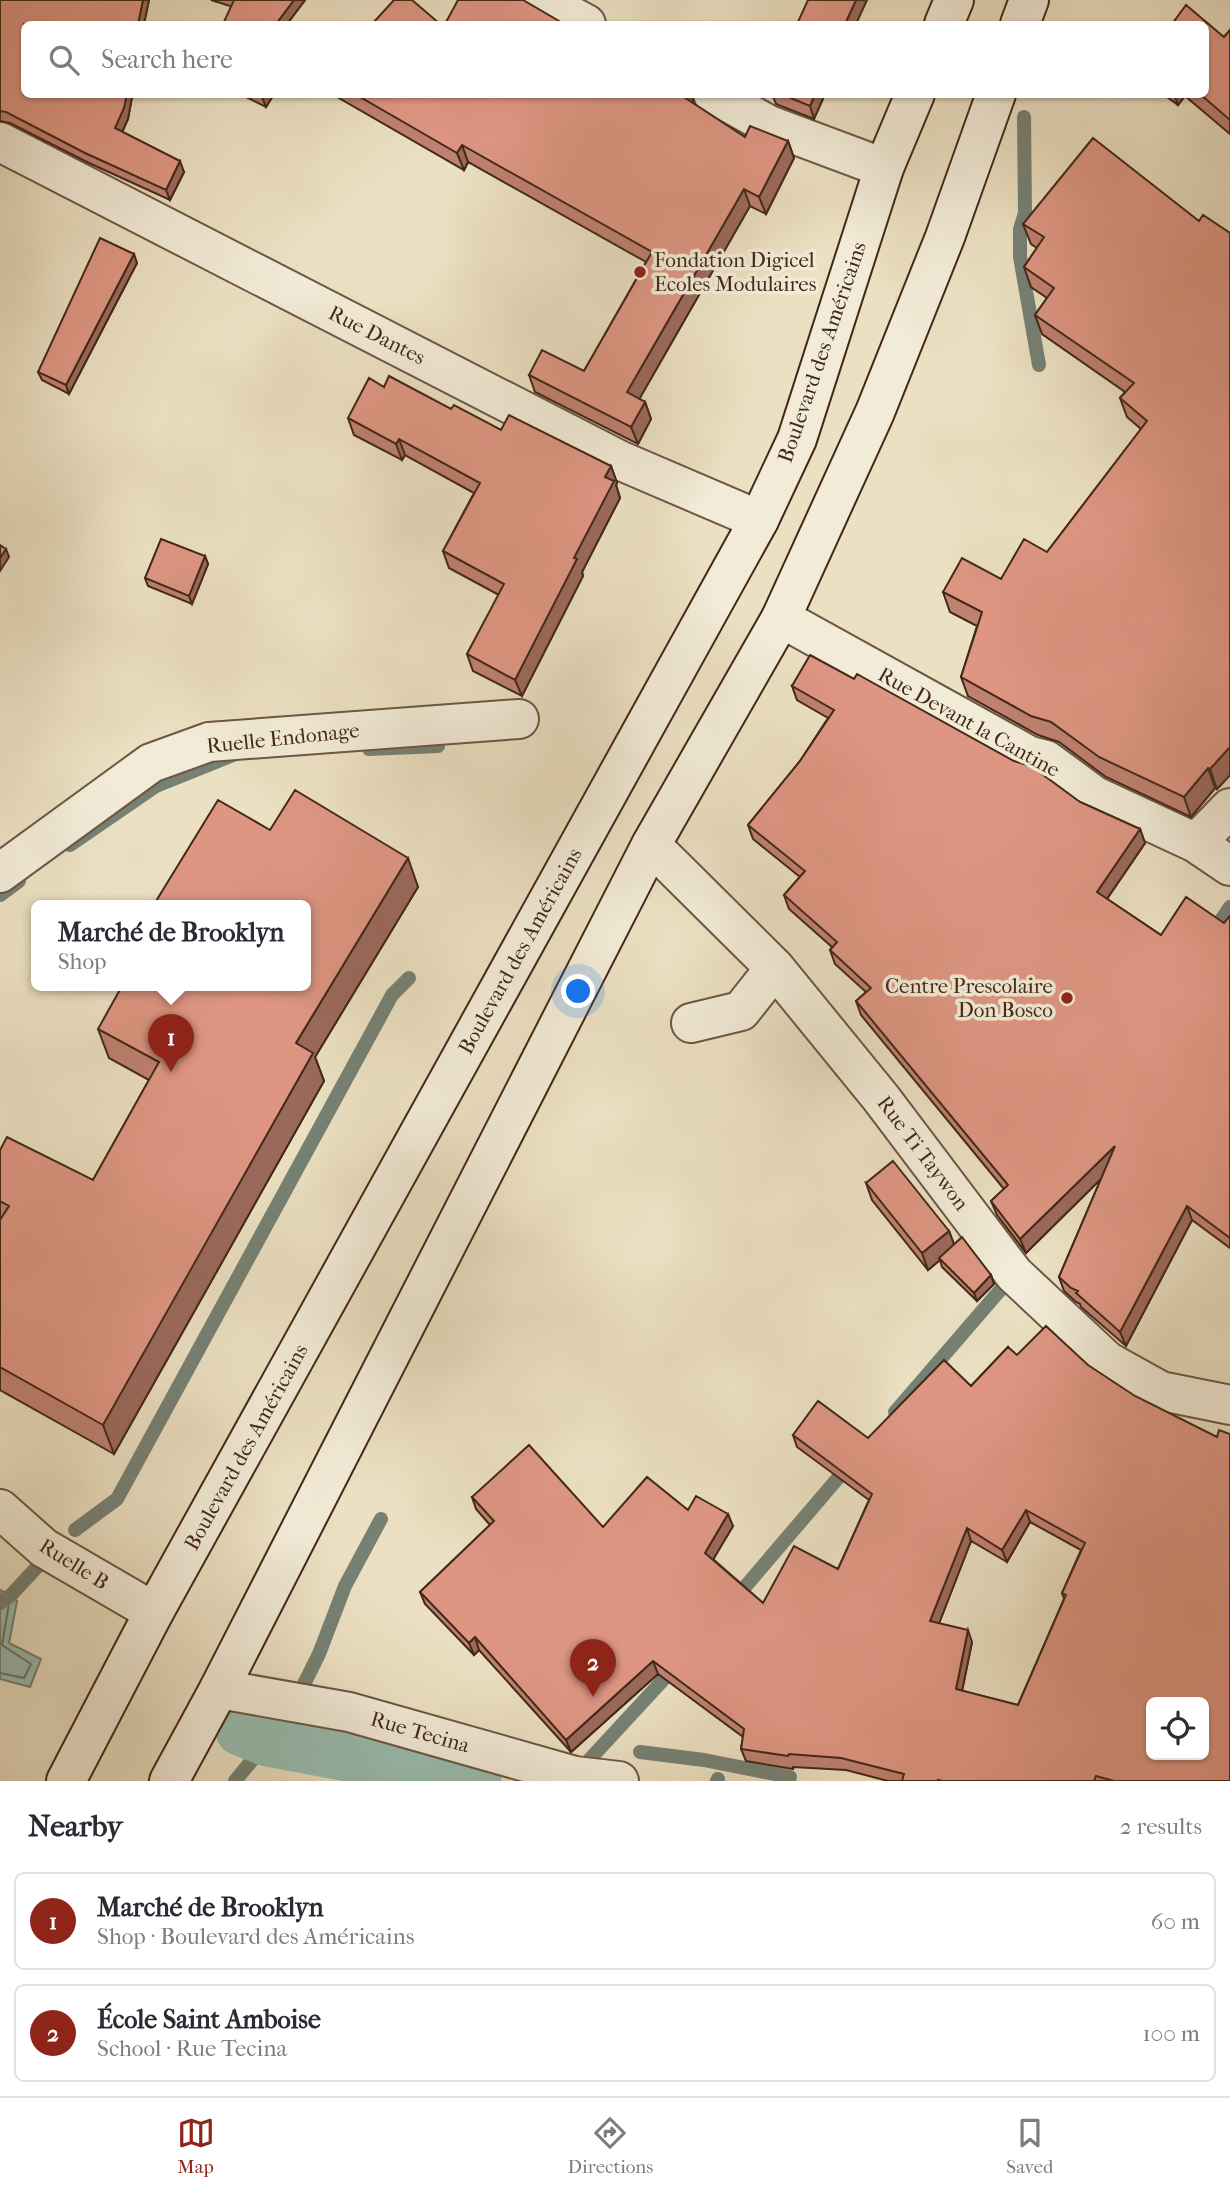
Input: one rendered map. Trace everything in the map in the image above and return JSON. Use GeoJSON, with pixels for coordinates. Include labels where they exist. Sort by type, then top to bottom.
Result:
{"type":"FeatureCollection","features":[{"type":"Feature","properties":{"kind":"main road"},"geometry":{"type":"LineString","coordinates":[[542,0],[580,21]]}},
{"type":"Feature","properties":{"kind":"main road"},"geometry":{"type":"LineString","coordinates":[[945,21],[954,0]]}},
{"type":"Feature","properties":{"kind":"main road"},"geometry":{"type":"LineString","coordinates":[[1021,21],[1029,0]]}},
{"type":"Feature","properties":{"kind":"main road"},"geometry":{"type":"LineString","coordinates":[[720,98],[769,125],[884,168]]}},
{"type":"Feature","properties":{"kind":"main road","name":"Boulevard des Américains"},"geometry":{"type":"LineString","coordinates":[[66,1781],[154,1612],[759,520],[797,439],[884,168],[913,98]]}},
{"type":"Feature","properties":{"kind":"main road"},"geometry":{"type":"LineString","coordinates":[[169,1781],[219,1689],[651,845],[781,618],[875,412],[945,237],[995,98]]}},
{"type":"Feature","properties":{"kind":"main road","name":"Rue Dantes"},"geometry":{"type":"LineString","coordinates":[[0,142],[619,460],[759,520]]}},
{"type":"Feature","properties":{"kind":"main road","name":"Rue Devant la Cantine"},"geometry":{"type":"LineString","coordinates":[[781,618],[1030,756],[1046,760],[1096,796],[1196,843],[1230,866]]}},
{"type":"Feature","properties":{"kind":"main road","name":"Ruelle Endonage"},"geometry":{"type":"LineString","coordinates":[[0,873],[150,763],[209,742],[519,719]]}},
{"type":"Feature","properties":{"kind":"main road"},"geometry":{"type":"LineString","coordinates":[[1196,843],[1230,808]]}},
{"type":"Feature","properties":{"kind":"main road","name":"Rue Ti Taywon"},"geometry":{"type":"LineString","coordinates":[[651,845],[775,968],[881,1098],[1014,1274],[1107,1361],[1161,1391],[1230,1405]]}},
{"type":"Feature","properties":{"kind":"main road"},"geometry":{"type":"LineString","coordinates":[[691,1023],[741,1012],[775,968]]}},
{"type":"Feature","properties":{"kind":"main road","name":"Ruelle B"},"geometry":{"type":"LineString","coordinates":[[0,1509],[44,1548],[154,1612]]}},
{"type":"Feature","properties":{"kind":"main road","name":"Rue Tecina"},"geometry":{"type":"LineString","coordinates":[[219,1689],[349,1713],[575,1776],[619,1781]]}},
{"type":"Feature","properties":{"kind":"water"},"geometry":{"type":"Polygon","coordinates":[[[0,1590],[17,1601],[9,1643],[41,1659],[30,1687],[0,1679],[0,1590]]]}},
{"type":"Feature","properties":{"kind":"building"},"geometry":{"type":"Polygon","coordinates":[[[0,0],[143,0],[139,21],[21,21],[21,98],[126,98],[115,128],[180,161],[166,190],[0,111],[0,0]]]}},
{"type":"Feature","properties":{"kind":"building"},"geometry":{"type":"Polygon","coordinates":[[[234,0],[294,0],[278,21],[224,21],[234,0]]]}},
{"type":"Feature","properties":{"kind":"building"},"geometry":{"type":"Polygon","coordinates":[[[394,0],[412,0],[436,21],[375,21],[394,0]]]}},
{"type":"Feature","properties":{"kind":"building"},"geometry":{"type":"Polygon","coordinates":[[[458,0],[523,0],[559,21],[447,21],[458,0]]]}},
{"type":"Feature","properties":{"kind":"building"},"geometry":{"type":"Polygon","coordinates":[[[808,0],[856,0],[846,21],[798,21],[808,0]]]}},
{"type":"Feature","properties":{"kind":"building"},"geometry":{"type":"Polygon","coordinates":[[[1186,5],[1205,21],[1174,21],[1186,5]]]}},
{"type":"Feature","properties":{"kind":"building"},"geometry":{"type":"Polygon","coordinates":[[[1209,24],[1224,37],[1230,30],[1230,120],[1205,98],[1209,98],[1209,24]]]}},
{"type":"Feature","properties":{"kind":"building"},"geometry":{"type":"Polygon","coordinates":[[[362,98],[686,98],[745,137],[750,126],[788,141],[759,197],[744,189],[627,392],[645,402],[631,427],[529,375],[542,350],[584,371],[652,252],[462,145],[457,153],[362,98]]]}},
{"type":"Feature","properties":{"kind":"building"},"geometry":{"type":"Polygon","coordinates":[[[791,98],[813,98],[810,106],[791,98]]]}},
{"type":"Feature","properties":{"kind":"building"},"geometry":{"type":"Polygon","coordinates":[[[1093,138],[1199,221],[1203,215],[1230,233],[1230,747],[1184,797],[1099,757],[1051,722],[1031,716],[961,677],[982,612],[943,592],[962,558],[1001,579],[1024,539],[1047,552],[1147,421],[1120,398],[1134,383],[1035,315],[1054,288],[1024,267],[1044,237],[1023,224],[1093,138]]]}},
{"type":"Feature","properties":{"kind":"building"},"geometry":{"type":"Polygon","coordinates":[[[100,238],[134,254],[66,385],[38,372],[100,238]]]}},
{"type":"Feature","properties":{"kind":"building"},"geometry":{"type":"Polygon","coordinates":[[[389,376],[451,409],[454,405],[501,430],[509,415],[611,466],[605,477],[614,481],[515,680],[467,654],[504,584],[443,551],[480,483],[399,439],[396,444],[348,418],[369,378],[384,387],[389,376]]]}},
{"type":"Feature","properties":{"kind":"building"},"geometry":{"type":"Polygon","coordinates":[[[161,539],[205,556],[189,596],[145,578],[161,539]]]}},
{"type":"Feature","properties":{"kind":"building"},"geometry":{"type":"Polygon","coordinates":[[[0,545],[6,549],[0,558],[0,545]]]}},
{"type":"Feature","properties":{"kind":"building"},"geometry":{"type":"Polygon","coordinates":[[[810,655],[854,679],[857,674],[1014,761],[1031,766],[1080,802],[1140,829],[1097,892],[1161,935],[1186,897],[1224,923],[1230,916],[1230,1238],[1187,1206],[1120,1332],[1076,1293],[1078,1291],[1059,1277],[1115,1146],[1020,1239],[991,1201],[1008,1185],[856,1001],[871,988],[830,950],[837,942],[784,895],[805,871],[748,825],[800,761],[834,710],[792,686],[810,655]]]}},
{"type":"Feature","properties":{"kind":"building"},"geometry":{"type":"Polygon","coordinates":[[[295,790],[408,858],[296,1043],[313,1053],[103,1425],[0,1367],[0,1220],[9,1206],[0,1201],[0,1150],[7,1137],[93,1180],[159,1062],[98,1029],[119,991],[311,991],[311,900],[157,900],[218,800],[270,830],[295,790]]]}},
{"type":"Feature","properties":{"kind":"building"},"geometry":{"type":"Polygon","coordinates":[[[893,1161],[949,1231],[922,1253],[866,1183],[893,1161]]]}},
{"type":"Feature","properties":{"kind":"building"},"geometry":{"type":"Polygon","coordinates":[[[962,1237],[991,1275],[974,1293],[939,1258],[962,1237]]]}},
{"type":"Feature","properties":{"kind":"building"},"geometry":{"type":"Polygon","coordinates":[[[1046,1326],[1088,1365],[1135,1396],[1217,1437],[1219,1430],[1230,1434],[1230,1781],[1114,1781],[1096,1776],[1094,1781],[902,1781],[904,1774],[841,1758],[788,1756],[741,1749],[744,1729],[653,1661],[566,1740],[475,1637],[469,1643],[420,1592],[494,1521],[472,1497],[529,1445],[603,1527],[647,1477],[688,1510],[696,1496],[728,1514],[705,1553],[763,1603],[794,1546],[838,1569],[872,1494],[793,1435],[818,1401],[868,1438],[944,1360],[971,1386],[1008,1347],[1017,1355],[1046,1326]],[[1026,1510],[1002,1550],[967,1528],[930,1621],[968,1630],[956,1689],[1018,1705],[1066,1595],[1062,1593],[1085,1543],[1026,1510]]]}},
{"type":"Feature","properties":{"kind":"waterway"},"geometry":{"type":"LineString","coordinates":[[1024,117],[1025,213],[1020,229],[1020,257],[1039,365]]}},
{"type":"Feature","properties":{"kind":"waterway"},"geometry":{"type":"LineString","coordinates":[[369,749],[438,746]]}},
{"type":"Feature","properties":{"kind":"waterway"},"geometry":{"type":"LineString","coordinates":[[70,845],[156,786],[238,753]]}},
{"type":"Feature","properties":{"kind":"waterway"},"geometry":{"type":"LineString","coordinates":[[0,895],[19,881]]}},
{"type":"Feature","properties":{"kind":"waterway"},"geometry":{"type":"LineString","coordinates":[[1211,935],[1230,907]]}},
{"type":"Feature","properties":{"kind":"waterway"},"geometry":{"type":"LineString","coordinates":[[75,1530],[117,1499],[392,995],[409,978]]}},
{"type":"Feature","properties":{"kind":"waterway"},"geometry":{"type":"LineString","coordinates":[[895,1412],[1008,1281]]}},
{"type":"Feature","properties":{"kind":"waterway"},"geometry":{"type":"LineString","coordinates":[[733,1601],[850,1464]]}},
{"type":"Feature","properties":{"kind":"waterway"},"geometry":{"type":"LineString","coordinates":[[302,1688],[319,1654],[345,1586],[381,1519]]}},
{"type":"Feature","properties":{"kind":"waterway"},"geometry":{"type":"LineString","coordinates":[[0,1603],[38,1566]]}},
{"type":"Feature","properties":{"kind":"waterway"},"geometry":{"type":"LineString","coordinates":[[578,1772],[676,1666]]}},
{"type":"Feature","properties":{"kind":"waterway"},"geometry":{"type":"LineString","coordinates":[[235,1781],[267,1742],[285,1714]]}},
{"type":"Feature","properties":{"kind":"waterway"},"geometry":{"type":"LineString","coordinates":[[240,1731],[267,1742],[477,1781]]}},
{"type":"Feature","properties":{"kind":"waterway"},"geometry":{"type":"LineString","coordinates":[[640,1752],[704,1760],[790,1777]]}},
{"type":"Feature","properties":{"kind":"place","name":"Fondation Digicel Ecoles Modulaires"},"geometry":{"type":"Point","coordinates":[640,272]}},
{"type":"Feature","properties":{"kind":"place","name":"Centre Prescolaire Don Bosco"},"geometry":{"type":"Point","coordinates":[1067,998]}},
{"type":"Feature","properties":{"kind":"place","name":"Marché de Brooklyn"},"geometry":{"type":"Point","coordinates":[171,1072]}},
{"type":"Feature","properties":{"kind":"place","name":"École Saint Amboise"},"geometry":{"type":"Point","coordinates":[593,1697]}}]}
